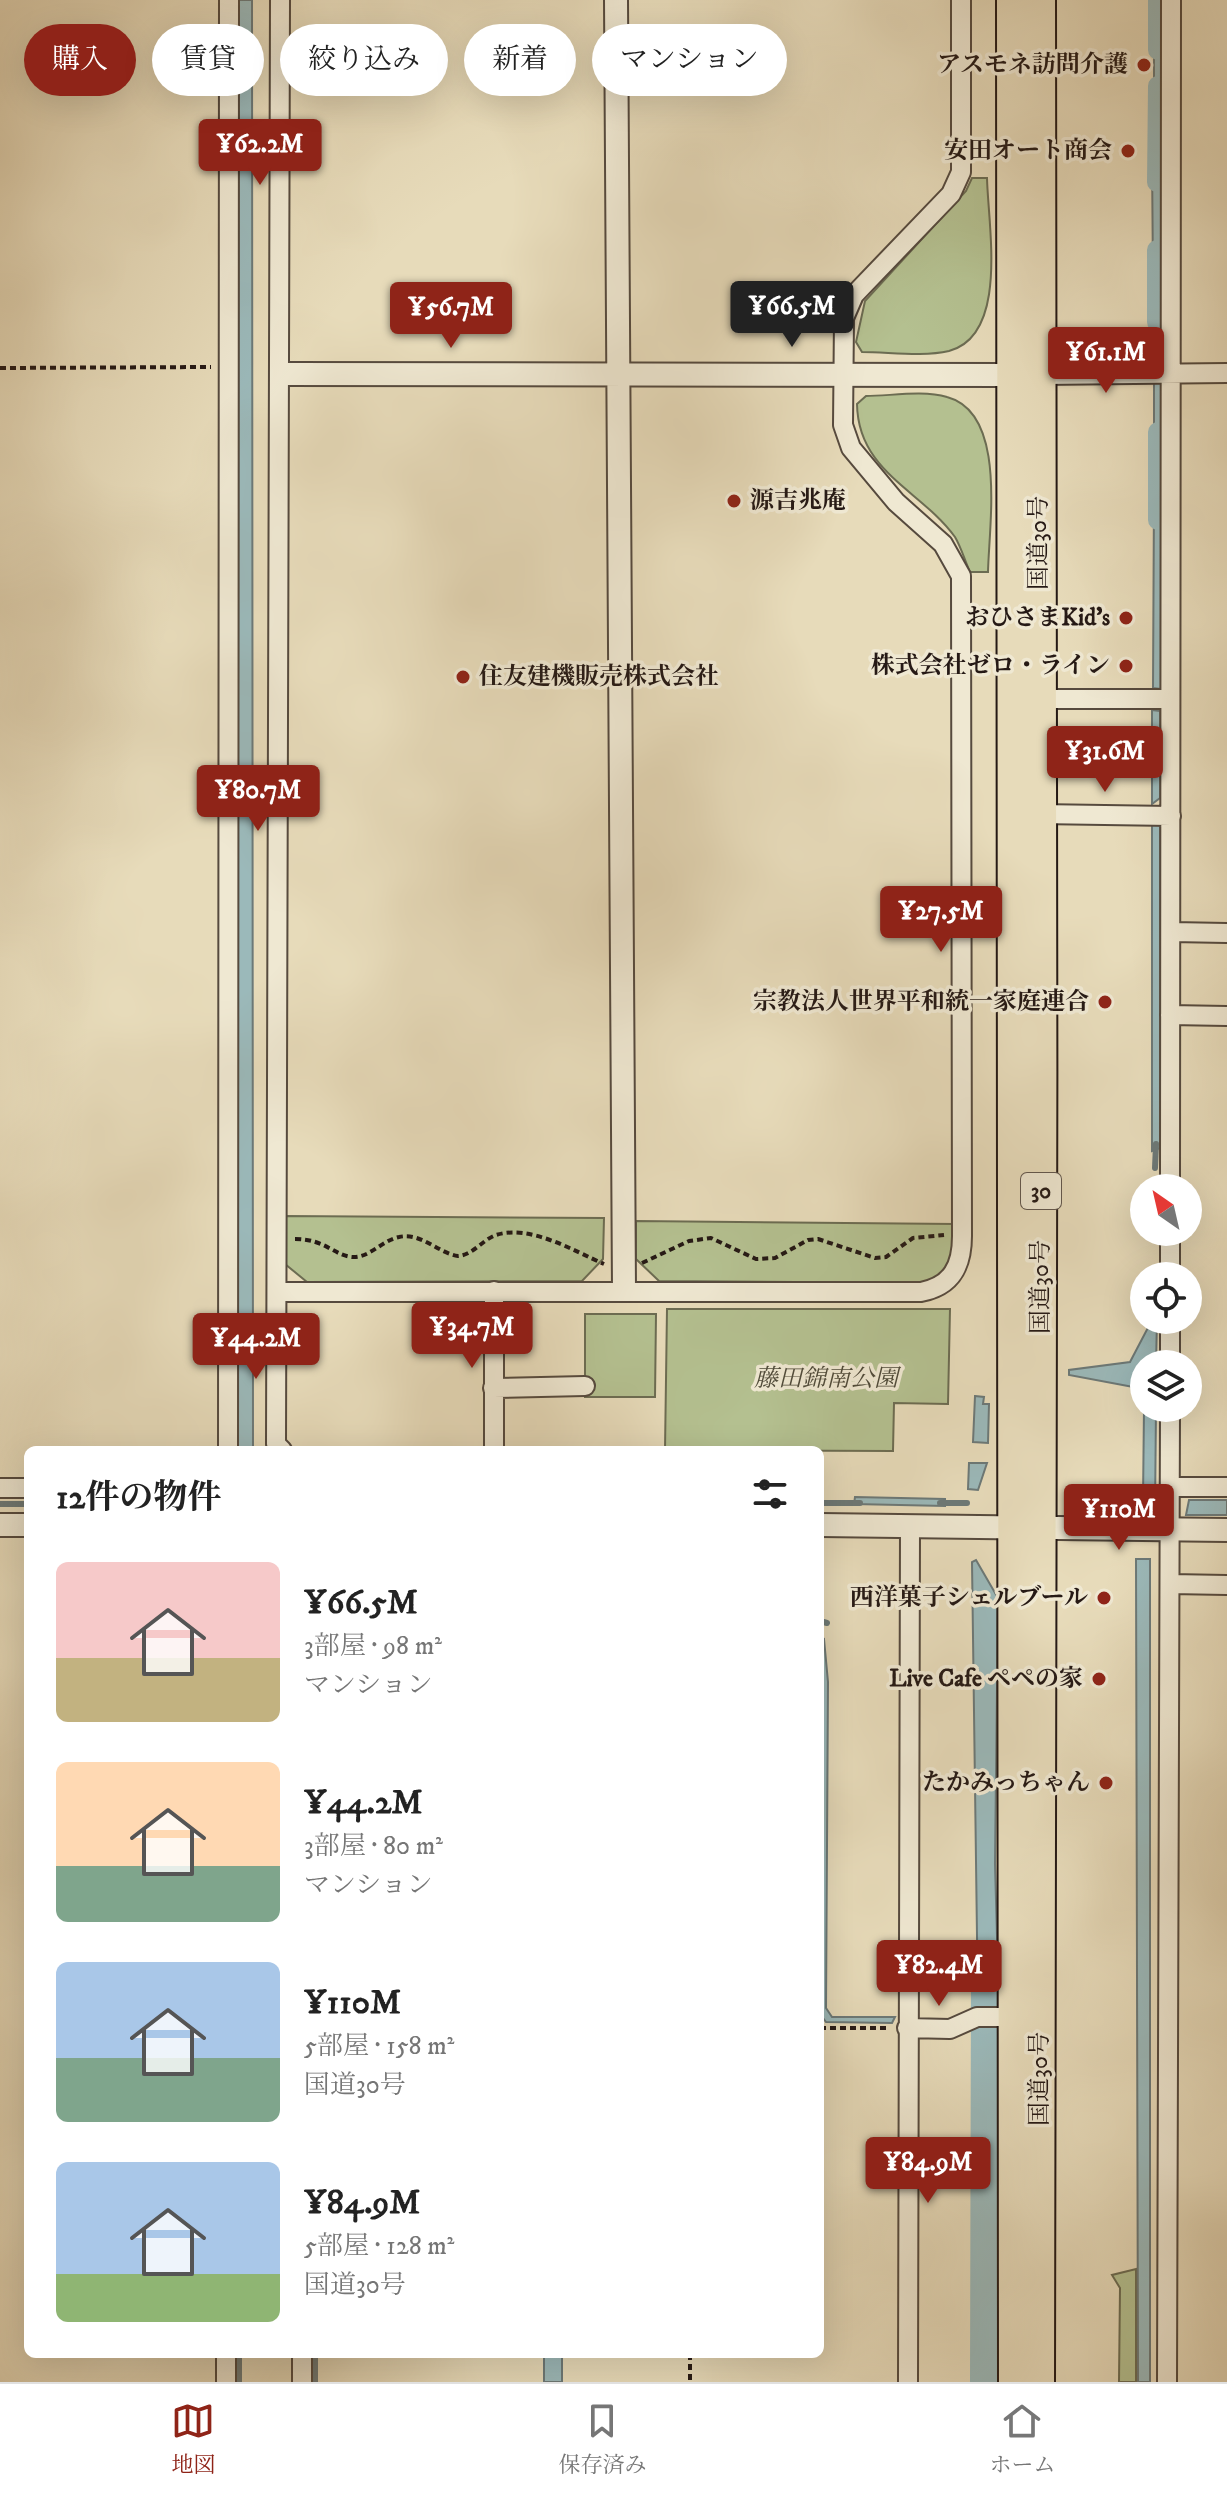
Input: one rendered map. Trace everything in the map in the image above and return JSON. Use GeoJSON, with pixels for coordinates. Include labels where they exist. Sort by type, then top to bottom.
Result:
{"type":"FeatureCollection","features":[{"type":"Feature","properties":{"kind":"highway","name":"国道30号"},"geometry":{"type":"LineString","coordinates":[[1012,0],[1038,699],[1043,1527],[1039,2382]]}},
{"type":"Feature","properties":{"kind":"highway","name":"国道30号"},"geometry":{"type":"LineString","coordinates":[[1014,2382],[1008,2017],[1011,1527],[1026,375],[1040,0]]}},
{"type":"Feature","properties":{"kind":"street"},"geometry":{"type":"LineString","coordinates":[[228,1446],[229,0]]}},
{"type":"Feature","properties":{"kind":"street"},"geometry":{"type":"LineString","coordinates":[[278,1446],[280,0]]}},
{"type":"Feature","properties":{"kind":"street"},"geometry":{"type":"LineString","coordinates":[[616,0],[624,1281]]}},
{"type":"Feature","properties":{"kind":"street"},"geometry":{"type":"LineString","coordinates":[[278,1292],[494,1291],[624,1281],[921,1292],[936,1289],[959,1266],[962,1236],[961,576],[943,544],[896,502],[851,448],[843,425],[844,318],[854,295],[951,194],[961,172],[961,0]]}},
{"type":"Feature","properties":{"kind":"street"},"geometry":{"type":"LineString","coordinates":[[1170,1174],[1171,816],[1161,699],[1170,373],[1171,0]]}},
{"type":"Feature","properties":{"kind":"street"},"geometry":{"type":"LineString","coordinates":[[281,374],[1227,373]]}},
{"type":"Feature","properties":{"kind":"street"},"geometry":{"type":"LineString","coordinates":[[1038,699],[1161,699]]}},
{"type":"Feature","properties":{"kind":"street"},"geometry":{"type":"LineString","coordinates":[[1038,814],[1171,816]]}},
{"type":"Feature","properties":{"kind":"street"},"geometry":{"type":"LineString","coordinates":[[1172,932],[1227,933]]}},
{"type":"Feature","properties":{"kind":"street"},"geometry":{"type":"LineString","coordinates":[[1170,1015],[1227,1016]]}},
{"type":"Feature","properties":{"kind":"street"},"geometry":{"type":"LineString","coordinates":[[494,1291],[494,1446]]}},
{"type":"Feature","properties":{"kind":"street"},"geometry":{"type":"LineString","coordinates":[[493,1388],[585,1386]]}},
{"type":"Feature","properties":{"kind":"street"},"geometry":{"type":"LineString","coordinates":[[1167,2382],[1170,1422]]}},
{"type":"Feature","properties":{"kind":"street"},"geometry":{"type":"LineString","coordinates":[[1170,1487],[1227,1487]]}},
{"type":"Feature","properties":{"kind":"street"},"geometry":{"type":"LineString","coordinates":[[0,1488],[24,1488]]}},
{"type":"Feature","properties":{"kind":"street"},"geometry":{"type":"LineString","coordinates":[[0,1525],[24,1525]]}},
{"type":"Feature","properties":{"kind":"street"},"geometry":{"type":"LineString","coordinates":[[824,1525],[1227,1530]]}},
{"type":"Feature","properties":{"kind":"street"},"geometry":{"type":"LineString","coordinates":[[908,2382],[910,1526]]}},
{"type":"Feature","properties":{"kind":"street"},"geometry":{"type":"LineString","coordinates":[[1171,1584],[1227,1585]]}},
{"type":"Feature","properties":{"kind":"street"},"geometry":{"type":"LineString","coordinates":[[907,2028],[950,2029],[977,2017],[1008,2017]]}},
{"type":"Feature","properties":{"kind":"street"},"geometry":{"type":"LineString","coordinates":[[226,2358],[226,2382]]}},
{"type":"Feature","properties":{"kind":"street"},"geometry":{"type":"LineString","coordinates":[[302,2358],[302,2382]]}},
{"type":"Feature","properties":{"kind":"path"},"geometry":{"type":"LineString","coordinates":[[0,368],[229,367]]}},
{"type":"Feature","properties":{"kind":"path"},"geometry":{"type":"LineString","coordinates":[[277,1238],[315,1239],[352,1257],[363,1256],[399,1237],[410,1236],[458,1256],[466,1255],[495,1236],[526,1234],[624,1281],[689,1241],[711,1238],[756,1259],[775,1258],[808,1240],[818,1239],[875,1258],[886,1257],[913,1238],[962,1236]]}},
{"type":"Feature","properties":{"kind":"path"},"geometry":{"type":"LineString","coordinates":[[824,2028],[907,2028]]}},
{"type":"Feature","properties":{"kind":"path"},"geometry":{"type":"LineString","coordinates":[[690,2358],[690,2382]]}},
{"type":"Feature","properties":{"kind":"green space"},"geometry":{"type":"Polygon","coordinates":[[[972,178],[987,178],[990,223],[991,276],[988,302],[980,324],[968,341],[949,351],[917,354],[862,352],[856,342],[865,301],[966,191],[972,178]]]}},
{"type":"Feature","properties":{"kind":"green space"},"geometry":{"type":"Polygon","coordinates":[[[917,394],[947,397],[966,407],[979,424],[987,447],[990,472],[988,572],[970,572],[955,537],[879,464],[860,427],[857,404],[866,396],[917,394]]]}},
{"type":"Feature","properties":{"kind":"green space"},"geometry":{"type":"Polygon","coordinates":[[[285,1216],[604,1218],[603,1259],[582,1281],[307,1282],[285,1264],[285,1216]]]}},
{"type":"Feature","properties":{"kind":"green space"},"geometry":{"type":"Polygon","coordinates":[[[636,1221],[956,1224],[955,1262],[930,1283],[659,1281],[636,1259],[636,1221]]]}},
{"type":"Feature","properties":{"kind":"green space","name":"藤田錦南公園"},"geometry":{"type":"Polygon","coordinates":[[[667,1309],[950,1309],[948,1404],[894,1403],[893,1451],[824,1451],[824,1446],[665,1446],[667,1309]]]}},
{"type":"Feature","properties":{"kind":"green space"},"geometry":{"type":"Polygon","coordinates":[[[585,1314],[656,1314],[655,1397],[585,1397],[585,1314]]]}},
{"type":"Feature","properties":{"kind":"green space"},"geometry":{"type":"Polygon","coordinates":[[[1136,2269],[1136,2382],[1119,2382],[1120,2288],[1112,2275],[1136,2269]]]}},
{"type":"Feature","properties":{"kind":"water"},"geometry":{"type":"Polygon","coordinates":[[[239,0],[252,0],[252,24],[239,24],[239,0]]]}},
{"type":"Feature","properties":{"kind":"water"},"geometry":{"type":"Polygon","coordinates":[[[1154,22],[1163,22],[1162,112],[1154,112],[1154,22]]]}},
{"type":"Feature","properties":{"kind":"water"},"geometry":{"type":"Polygon","coordinates":[[[239,96],[252,96],[253,1446],[237,1446],[239,96]]]}},
{"type":"Feature","properties":{"kind":"water"},"geometry":{"type":"Polygon","coordinates":[[[1152,158],[1162,158],[1161,278],[1153,278],[1152,158]]]}},
{"type":"Feature","properties":{"kind":"water"},"geometry":{"type":"Polygon","coordinates":[[[1159,297],[1160,364],[1153,364],[1153,298],[1159,297]]]}},
{"type":"Feature","properties":{"kind":"water"},"geometry":{"type":"Polygon","coordinates":[[[1154,382],[1162,382],[1162,457],[1154,457],[1154,382]]]}},
{"type":"Feature","properties":{"kind":"water"},"geometry":{"type":"Polygon","coordinates":[[[1162,494],[1161,689],[1153,688],[1154,495],[1162,494]]]}},
{"type":"Feature","properties":{"kind":"water"},"geometry":{"type":"Polygon","coordinates":[[[1152,710],[1160,711],[1160,798],[1152,804],[1152,710]]]}},
{"type":"Feature","properties":{"kind":"water"},"geometry":{"type":"Polygon","coordinates":[[[1160,823],[1160,1148],[1152,1151],[1152,824],[1160,823]]]}},
{"type":"Feature","properties":{"kind":"water"},"geometry":{"type":"Polygon","coordinates":[[[1145,1334],[1157,1334],[1156,1350],[1136,1350],[1145,1334]]]}},
{"type":"Feature","properties":{"kind":"water"},"geometry":{"type":"Polygon","coordinates":[[[1130,1362],[1130,1386],[1069,1375],[1069,1370],[1130,1362]]]}},
{"type":"Feature","properties":{"kind":"water"},"geometry":{"type":"Polygon","coordinates":[[[975,1396],[984,1397],[983,1404],[989,1404],[988,1443],[973,1442],[975,1396]]]}},
{"type":"Feature","properties":{"kind":"water"},"geometry":{"type":"Polygon","coordinates":[[[1144,1422],[1156,1422],[1155,1513],[1067,1511],[1067,1503],[1133,1505],[1143,1500],[1144,1422]]]}},
{"type":"Feature","properties":{"kind":"water"},"geometry":{"type":"Polygon","coordinates":[[[969,1463],[987,1463],[978,1490],[968,1489],[969,1463]]]}},
{"type":"Feature","properties":{"kind":"water"},"geometry":{"type":"Polygon","coordinates":[[[855,1497],[945,1499],[945,1506],[854,1504],[855,1497]]]}},
{"type":"Feature","properties":{"kind":"water"},"geometry":{"type":"Polygon","coordinates":[[[1189,1500],[1227,1500],[1227,1515],[1186,1515],[1189,1500]]]}},
{"type":"Feature","properties":{"kind":"water"},"geometry":{"type":"Polygon","coordinates":[[[1136,1559],[1150,1559],[1150,2382],[1138,2382],[1136,1559]]]}},
{"type":"Feature","properties":{"kind":"water"},"geometry":{"type":"Polygon","coordinates":[[[976,1560],[998,1598],[995,1864],[999,2010],[978,2010],[972,1562],[976,1560]]]}},
{"type":"Feature","properties":{"kind":"water"},"geometry":{"type":"Polygon","coordinates":[[[824,1639],[828,1682],[826,2008],[832,2017],[895,2017],[892,2023],[826,2022],[824,1639]]]}},
{"type":"Feature","properties":{"kind":"water"},"geometry":{"type":"Polygon","coordinates":[[[544,2358],[562,2358],[562,2382],[544,2382],[544,2358]]]}},
{"type":"Feature","properties":{"kind":"waterway"},"geometry":{"type":"LineString","coordinates":[[1158,0],[1158,50]]}},
{"type":"Feature","properties":{"kind":"waterway"},"geometry":{"type":"LineString","coordinates":[[1157,182],[1158,86]]}},
{"type":"Feature","properties":{"kind":"waterway"},"geometry":{"type":"LineString","coordinates":[[1157,250],[1157,322]]}},
{"type":"Feature","properties":{"kind":"waterway"},"geometry":{"type":"LineString","coordinates":[[1158,432],[1158,520]]}},
{"type":"Feature","properties":{"kind":"waterway"},"geometry":{"type":"LineString","coordinates":[[1155,1168],[1156,1144]]}},
{"type":"Feature","properties":{"kind":"waterway"},"geometry":{"type":"LineString","coordinates":[[824,1503],[860,1503]]}},
{"type":"Feature","properties":{"kind":"waterway"},"geometry":{"type":"LineString","coordinates":[[940,1503],[967,1503]]}},
{"type":"Feature","properties":{"kind":"waterway"},"geometry":{"type":"LineString","coordinates":[[0,1504],[24,1504]]}},
{"type":"Feature","properties":{"kind":"waterway"},"geometry":{"type":"LineString","coordinates":[[988,2382],[989,1978]]}},
{"type":"Feature","properties":{"kind":"waterway"},"geometry":{"type":"LineString","coordinates":[[239,2358],[239,2382]]}},
{"type":"Feature","properties":{"kind":"waterway"},"geometry":{"type":"LineString","coordinates":[[315,2358],[315,2382]]}},
{"type":"Feature","properties":{"kind":"place","name":"アスモネ訪問介護"},"geometry":{"type":"Point","coordinates":[1144,65]}},
{"type":"Feature","properties":{"kind":"place","name":"安田オート商会"},"geometry":{"type":"Point","coordinates":[1128,151]}},
{"type":"Feature","properties":{"kind":"place","name":"源吉兆庵"},"geometry":{"type":"Point","coordinates":[734,501]}},
{"type":"Feature","properties":{"kind":"place","name":"おひさまKid's"},"geometry":{"type":"Point","coordinates":[1126,618]}},
{"type":"Feature","properties":{"kind":"place","name":"株式会社ゼロ・ライン"},"geometry":{"type":"Point","coordinates":[1126,666]}},
{"type":"Feature","properties":{"kind":"place","name":"住友建機販売株式会社"},"geometry":{"type":"Point","coordinates":[463,677]}},
{"type":"Feature","properties":{"kind":"place","name":"宗教法人世界平和統一家庭連合"},"geometry":{"type":"Point","coordinates":[1105,1002]}},
{"type":"Feature","properties":{"kind":"place","name":"西洋菓子シェルブール"},"geometry":{"type":"Point","coordinates":[1104,1598]}},
{"type":"Feature","properties":{"kind":"place","name":"Live Cafe ペペの家"},"geometry":{"type":"Point","coordinates":[1099,1679]}},
{"type":"Feature","properties":{"kind":"place","name":"たかみっちゃん"},"geometry":{"type":"Point","coordinates":[1106,1783]}}]}
